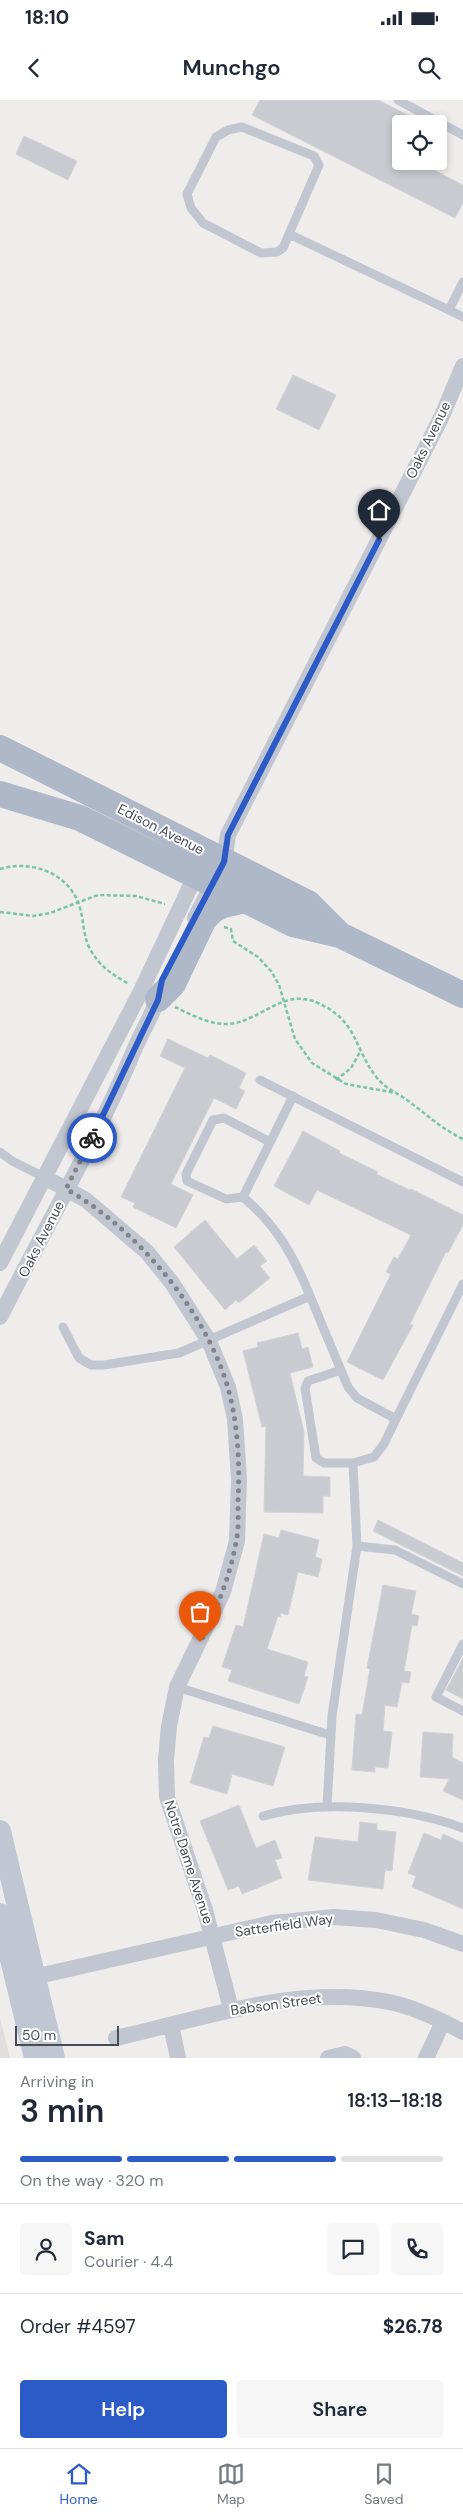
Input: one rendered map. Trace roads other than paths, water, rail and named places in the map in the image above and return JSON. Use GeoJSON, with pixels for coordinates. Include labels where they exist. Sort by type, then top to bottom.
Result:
{"type":"FeatureCollection","features":[{"type":"Feature","properties":{"kind":"main road","name":"Edison Avenue"},"geometry":{"type":"LineString","coordinates":[[0,748],[210,868],[246,900],[293,924],[340,935],[463,995]]}},
{"type":"Feature","properties":{"kind":"main road","name":"Edison Avenue"},"geometry":{"type":"LineString","coordinates":[[0,794],[80,818],[308,903],[340,935]]}},
{"type":"Feature","properties":{"kind":"main road"},"geometry":{"type":"LineString","coordinates":[[150,995],[173,984],[204,919],[213,910],[222,905],[246,900]]}},
{"type":"Feature","properties":{"kind":"street","name":"Oaks Avenue"},"geometry":{"type":"LineString","coordinates":[[0,1263],[44,1177],[150,995],[162,980],[210,868],[441,418],[458,392],[463,366]]}},
{"type":"Feature","properties":{"kind":"street","name":"Oaks Avenue"},"geometry":{"type":"LineString","coordinates":[[0,1317],[122,1078],[150,995]]}},
{"type":"Feature","properties":{"kind":"street","name":"Notre Dame Avenue"},"geometry":{"type":"LineString","coordinates":[[44,1177],[86,1200],[147,1252],[172,1283],[209,1341],[228,1387],[234,1419],[239,1479],[237,1541],[223,1592],[177,1687],[169,1726],[167,1797],[212,1935],[231,2009]]}},
{"type":"Feature","properties":{"kind":"street"},"geometry":{"type":"LineString","coordinates":[[0,1831],[25,1978],[34,2058]]}},
{"type":"Feature","properties":{"kind":"street"},"geometry":{"type":"LineString","coordinates":[[0,1914],[54,2058]]}},
{"type":"Feature","properties":{"kind":"street","name":"Satterfield Way"},"geometry":{"type":"LineString","coordinates":[[25,1978],[272,1923],[334,1917],[376,1920],[405,1926],[424,1930],[463,1944]]}},
{"type":"Feature","properties":{"kind":"street","name":"Babson Street"},"geometry":{"type":"LineString","coordinates":[[116,2038],[231,2009],[325,1996],[390,2002],[444,2022],[463,2032]]}},
{"type":"Feature","properties":{"kind":"street"},"geometry":{"type":"LineString","coordinates":[[426,2058],[444,2022]]}},
{"type":"Feature","properties":{"kind":"street"},"geometry":{"type":"LineString","coordinates":[[171,2025],[178,2058]]}},
{"type":"Feature","properties":{"kind":"street"},"geometry":{"type":"LineString","coordinates":[[328,2058],[346,2054],[353,2058]]}},
{"type":"Feature","properties":{"kind":"lane"},"geometry":{"type":"LineString","coordinates":[[398,100],[463,135]]}},
{"type":"Feature","properties":{"kind":"lane"},"geometry":{"type":"LineString","coordinates":[[242,127],[314,156],[319,165],[289,234],[283,248],[277,252],[261,253],[203,223],[191,208],[187,194],[216,137],[228,130],[242,127]]}},
{"type":"Feature","properties":{"kind":"lane"},"geometry":{"type":"LineString","coordinates":[[289,234],[463,317]]}},
{"type":"Feature","properties":{"kind":"lane"},"geometry":{"type":"LineString","coordinates":[[449,310],[463,282]]}},
{"type":"Feature","properties":{"kind":"lane"},"geometry":{"type":"LineString","coordinates":[[260,1080],[463,1182]]}},
{"type":"Feature","properties":{"kind":"lane"},"geometry":{"type":"LineString","coordinates":[[243,1197],[292,1096]]}},
{"type":"Feature","properties":{"kind":"lane"},"geometry":{"type":"LineString","coordinates":[[270,1142],[224,1118],[213,1120],[186,1174],[188,1181],[226,1199],[243,1197],[265,1216],[298,1265],[348,1387],[357,1398],[396,1419]]}},
{"type":"Feature","properties":{"kind":"lane"},"geometry":{"type":"LineString","coordinates":[[0,1152],[44,1177]]}},
{"type":"Feature","properties":{"kind":"lane"},"geometry":{"type":"LineString","coordinates":[[341,1370],[308,1381],[305,1388],[316,1458],[324,1463],[353,1462],[374,1457],[384,1444],[463,1284]]}},
{"type":"Feature","properties":{"kind":"lane"},"geometry":{"type":"LineString","coordinates":[[63,1328],[79,1358],[91,1365],[179,1353],[310,1296]]}},
{"type":"Feature","properties":{"kind":"lane"},"geometry":{"type":"LineString","coordinates":[[327,1807],[330,1735],[357,1546],[353,1462]]}},
{"type":"Feature","properties":{"kind":"lane"},"geometry":{"type":"LineString","coordinates":[[357,1546],[395,1550],[463,1584]]}},
{"type":"Feature","properties":{"kind":"lane"},"geometry":{"type":"LineString","coordinates":[[463,1644],[436,1697],[463,1711]]}},
{"type":"Feature","properties":{"kind":"lane"},"geometry":{"type":"LineString","coordinates":[[177,1687],[330,1735]]}},
{"type":"Feature","properties":{"kind":"lane"},"geometry":{"type":"LineString","coordinates":[[263,1816],[282,1811],[327,1807],[416,1816],[463,1828]]}}]}
